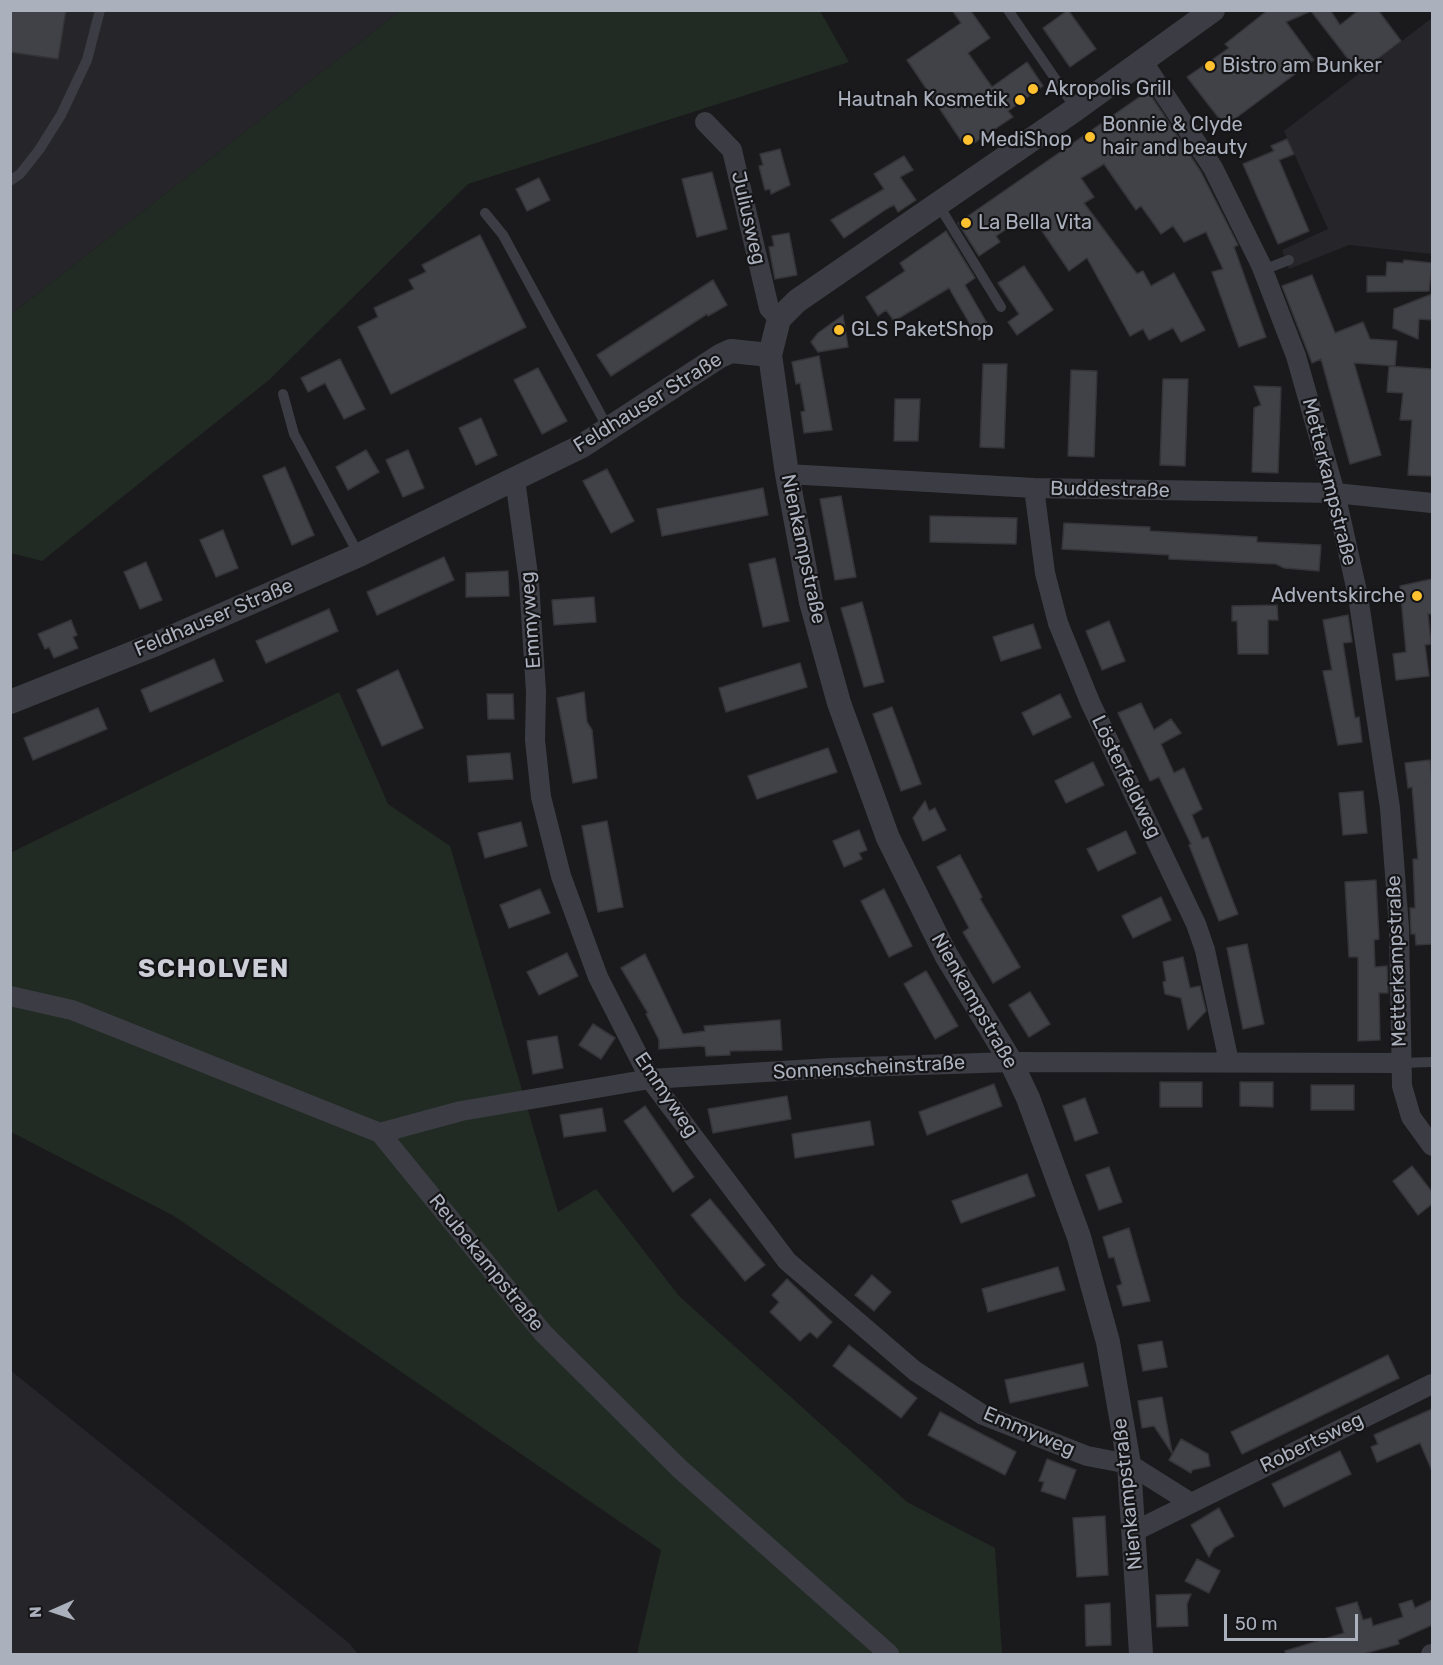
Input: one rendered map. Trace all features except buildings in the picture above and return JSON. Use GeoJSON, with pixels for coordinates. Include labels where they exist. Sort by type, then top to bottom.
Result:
{"type":"FeatureCollection","features":[{"type":"Feature","properties":{"kind":"street"},"geometry":{"type":"LineString","coordinates":[[770,355],[779,319],[797,301],[1076,109],[1213,10]]}},
{"type":"Feature","properties":{"kind":"street","name":"Metterkampstraße"},"geometry":{"type":"LineString","coordinates":[[1143,62],[1213,168],[1263,270],[1296,356],[1335,494],[1358,596],[1390,808],[1399,928],[1402,1086],[1411,1117],[1432,1146]]}},
{"type":"Feature","properties":{"kind":"street","name":"Juliusweg"},"geometry":{"type":"LineString","coordinates":[[705,122],[732,150],[768,308],[779,319]]}},
{"type":"Feature","properties":{"kind":"street","name":"Feldhauser Straße"},"geometry":{"type":"LineString","coordinates":[[10,702],[156,644],[359,555],[515,479],[609,430],[720,356],[732,351],[770,355]]}},
{"type":"Feature","properties":{"kind":"street","name":"Nienkampstraße"},"geometry":{"type":"LineString","coordinates":[[770,355],[787,474],[811,602],[836,692],[888,838],[946,955],[1011,1062],[1045,1139],[1079,1237],[1108,1342],[1129,1464],[1141,1654]]}},
{"type":"Feature","properties":{"kind":"street","name":"Buddestraße"},"geometry":{"type":"LineString","coordinates":[[787,474],[1034,489],[1335,494],[1432,503]]}},
{"type":"Feature","properties":{"kind":"street","name":"Emmyweg"},"geometry":{"type":"LineString","coordinates":[[515,479],[529,582],[536,692],[535,740],[541,797],[561,876],[598,977],[650,1079],[788,1261],[915,1371],[983,1414],[1087,1456],[1129,1464]]}},
{"type":"Feature","properties":{"kind":"street","name":"Lösterfeldweg"},"geometry":{"type":"LineString","coordinates":[[1034,489],[1046,573],[1058,623],[1081,683],[1196,924],[1205,950],[1229,1062]]}},
{"type":"Feature","properties":{"kind":"street","name":"Reubekampstraße"},"geometry":{"type":"LineString","coordinates":[[10,996],[72,1010],[380,1133],[543,1334],[680,1469],[889,1654]]}},
{"type":"Feature","properties":{"kind":"street","name":"Sonnenscheinstraße"},"geometry":{"type":"LineString","coordinates":[[380,1133],[462,1111],[650,1079],[831,1068],[1011,1062],[1400,1063]]}},
{"type":"Feature","properties":{"kind":"street","name":"Robertsweg"},"geometry":{"type":"LineString","coordinates":[[1133,1532],[1432,1384]]}},
{"type":"Feature","properties":{"kind":"street"},"geometry":{"type":"LineString","coordinates":[[1129,1464],[1191,1503]]}},
{"type":"Feature","properties":{"kind":"lane"},"geometry":{"type":"LineString","coordinates":[[10,181],[20,174],[39,150],[61,115],[87,60],[100,10]]}},
{"type":"Feature","properties":{"kind":"lane"},"geometry":{"type":"LineString","coordinates":[[1008,10],[1076,109]]}},
{"type":"Feature","properties":{"kind":"lane"},"geometry":{"type":"LineString","coordinates":[[938,204],[1000,307]]}},
{"type":"Feature","properties":{"kind":"lane"},"geometry":{"type":"LineString","coordinates":[[485,213],[503,235],[609,430]]}},
{"type":"Feature","properties":{"kind":"lane"},"geometry":{"type":"LineString","coordinates":[[1263,270],[1289,260]]}},
{"type":"Feature","properties":{"kind":"lane"},"geometry":{"type":"LineString","coordinates":[[283,394],[294,434],[359,555]]}},
{"type":"Feature","properties":{"kind":"lane"},"geometry":{"type":"LineString","coordinates":[[1400,1063],[1432,1062]]}},
{"type":"Feature","properties":{"kind":"shaded area"},"geometry":{"type":"Polygon","coordinates":[[[11,11],[400,11],[11,314],[11,11]]]}},
{"type":"Feature","properties":{"kind":"shaded area"},"geometry":{"type":"Polygon","coordinates":[[[400,11],[820,11],[849,62],[468,184],[269,380],[42,561],[11,553],[11,314],[400,11]]]}},
{"type":"Feature","properties":{"kind":"shaded area"},"geometry":{"type":"Polygon","coordinates":[[[1432,18],[1432,254],[1349,245],[1289,269],[1282,250],[1328,229],[1284,131],[1432,18]]]}},
{"type":"Feature","properties":{"kind":"shaded area"},"geometry":{"type":"Polygon","coordinates":[[[339,692],[388,804],[450,846],[558,1212],[596,1189],[679,1296],[907,1502],[995,1548],[1002,1654],[637,1654],[661,1550],[174,1216],[11,1132],[10,853],[339,692]]]}},
{"type":"Feature","properties":{"kind":"shaded area"},"geometry":{"type":"Polygon","coordinates":[[[10,1370],[349,1643],[358,1654],[11,1654],[10,1370]]]}},
{"type":"Feature","properties":{"kind":"place","name":"Bistro am Bunker"},"geometry":{"type":"Point","coordinates":[1210,66]}},
{"type":"Feature","properties":{"kind":"place","name":"Akropolis Grill"},"geometry":{"type":"Point","coordinates":[1033,89]}},
{"type":"Feature","properties":{"kind":"place","name":"Hautnah Kosmetik"},"geometry":{"type":"Point","coordinates":[1020,100]}},
{"type":"Feature","properties":{"kind":"place","name":"Bonnie & Clyde hair and beauty"},"geometry":{"type":"Point","coordinates":[1090,137]}},
{"type":"Feature","properties":{"kind":"place","name":"MediShop"},"geometry":{"type":"Point","coordinates":[968,140]}},
{"type":"Feature","properties":{"kind":"place","name":"La Bella Vita"},"geometry":{"type":"Point","coordinates":[966,223]}},
{"type":"Feature","properties":{"kind":"place","name":"GLS PaketShop"},"geometry":{"type":"Point","coordinates":[839,330]}},
{"type":"Feature","properties":{"kind":"place","name":"Adventskirche"},"geometry":{"type":"Point","coordinates":[1417,596]}},
{"type":"Feature","properties":{"kind":"district","name":"SCHOLVEN"},"geometry":{"type":"Point","coordinates":[214,969]}}]}
